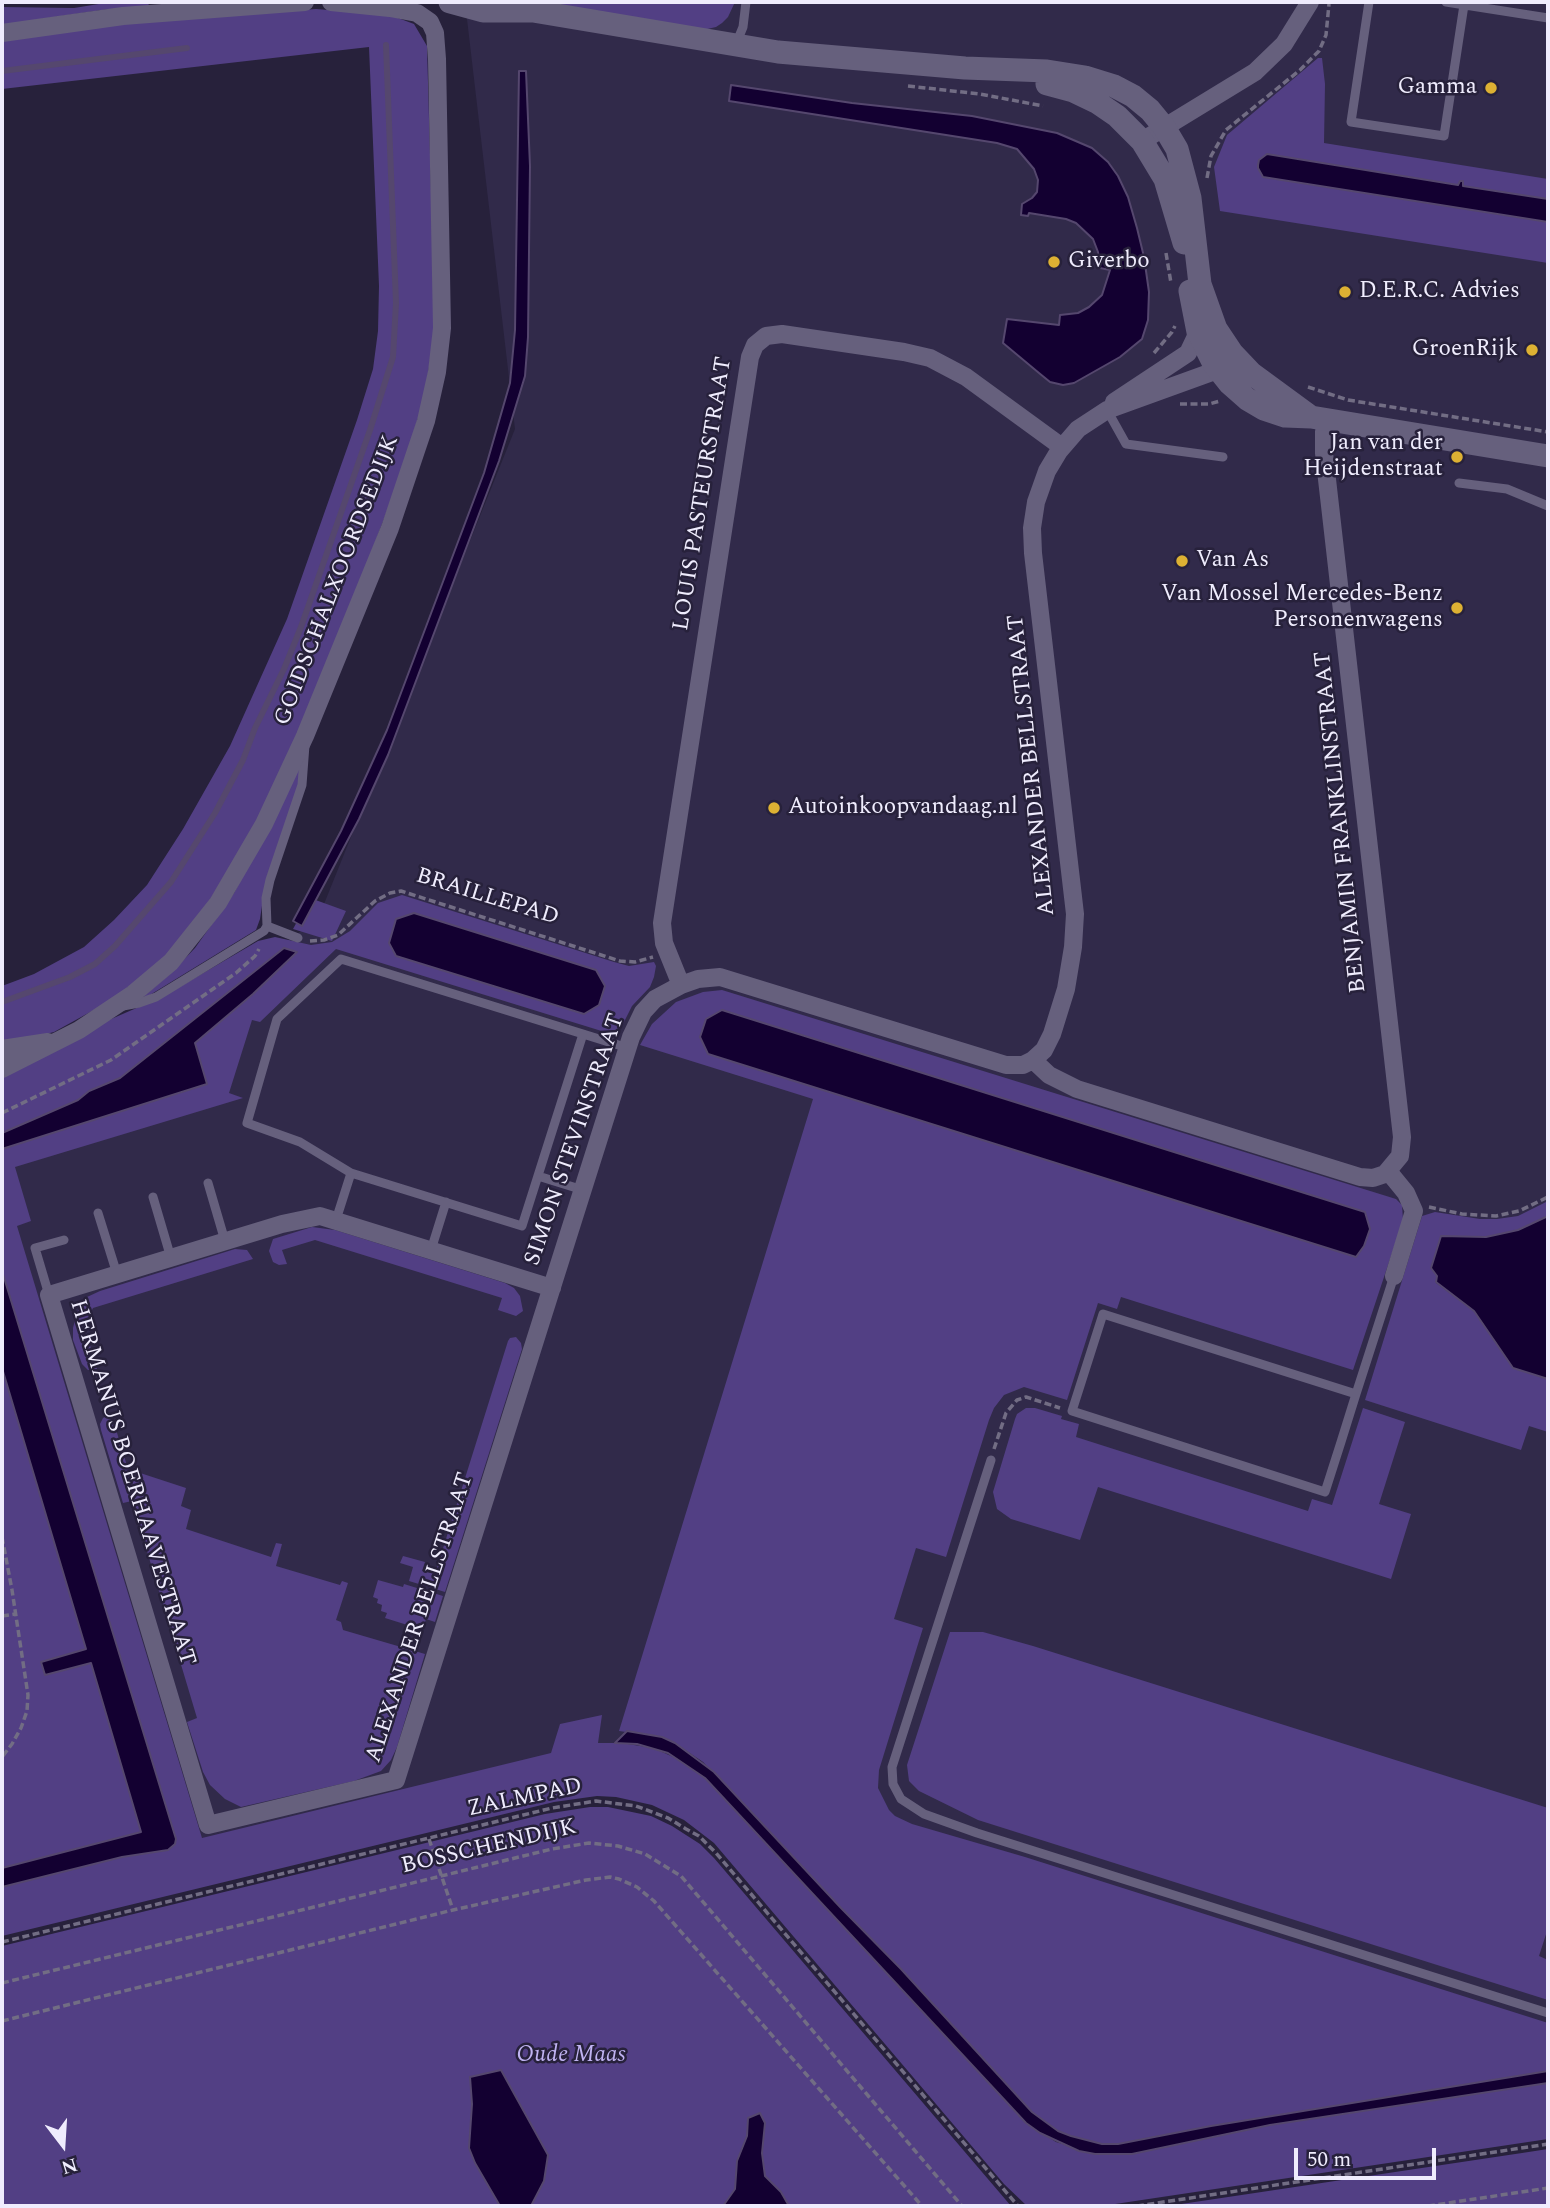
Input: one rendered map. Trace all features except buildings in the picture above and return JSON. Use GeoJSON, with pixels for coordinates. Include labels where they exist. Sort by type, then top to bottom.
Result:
{"type":"FeatureCollection","features":[{"type":"Feature","properties":{"kind":"street"},"geometry":{"type":"LineString","coordinates":[[2,33],[123,16],[305,2]]}},
{"type":"Feature","properties":{"kind":"street","name":"GOIDSCHALXOORDSEDIJK"},"geometry":{"type":"LineString","coordinates":[[2,1069],[58,1041],[116,1006],[171,962],[206,921],[247,856],[305,736],[381,552],[415,454],[433,391],[442,328],[437,59],[433,27],[423,16],[407,10],[331,2]]}},
{"type":"Feature","properties":{"kind":"street"},"geometry":{"type":"LineString","coordinates":[[450,2],[483,11],[533,11],[778,52],[965,68],[1058,72],[1104,82],[1124,91],[1141,103],[1164,127],[1177,149],[1186,178],[1200,284],[1222,339],[1251,373],[1319,419]]}},
{"type":"Feature","properties":{"kind":"street"},"geometry":{"type":"LineString","coordinates":[[509,2],[533,11]]}},
{"type":"Feature","properties":{"kind":"street"},"geometry":{"type":"LineString","coordinates":[[1142,141],[1244,79],[1263,64],[1290,36],[1310,2]]}},
{"type":"Feature","properties":{"kind":"street"},"geometry":{"type":"LineString","coordinates":[[965,68],[1052,85],[1081,94],[1116,116],[1142,141],[1160,168],[1170,193],[1185,249],[1198,331],[1217,368],[1241,393],[1264,410],[1285,416],[1319,419],[1548,456]]}},
{"type":"Feature","properties":{"kind":"street","name":"ALEXANDER BELLSTRAAT"},"geometry":{"type":"LineString","coordinates":[[1107,410],[1116,399],[1188,354],[1198,331]]}},
{"type":"Feature","properties":{"kind":"street","name":"LOUIS PASTEURSTRAAT"},"geometry":{"type":"LineString","coordinates":[[681,985],[662,933],[662,916],[750,357],[755,345],[766,336],[782,334],[904,352],[930,359],[966,377],[1062,447]]}},
{"type":"Feature","properties":{"kind":"street"},"geometry":{"type":"LineString","coordinates":[[1217,368],[1222,339]]}},
{"type":"Feature","properties":{"kind":"street","name":"ALEXANDER BELLSTRAAT"},"geometry":{"type":"LineString","coordinates":[[1033,1060],[1041,1054],[1049,1041],[1064,998],[1072,961],[1075,925],[1074,895],[1032,538],[1038,493],[1047,471],[1062,447],[1078,429],[1107,410],[1184,384],[1217,368]]}},
{"type":"Feature","properties":{"kind":"street","name":"BENJAMIN FRANKLINSTRAAT"},"geometry":{"type":"LineString","coordinates":[[1319,419],[1402,1137],[1400,1156],[1388,1171]]}},
{"type":"Feature","properties":{"kind":"street"},"geometry":{"type":"LineString","coordinates":[[681,985],[707,978],[726,978],[1006,1065],[1019,1066],[1033,1060],[1049,1075],[1069,1086],[1360,1177],[1373,1178],[1388,1171],[1412,1204],[1413,1216],[1394,1276]]}},
{"type":"Feature","properties":{"kind":"street","name":"SIMON STEVINSTRAAT"},"geometry":{"type":"LineString","coordinates":[[552,1287],[628,1048],[643,1012],[655,999],[681,985]]}},
{"type":"Feature","properties":{"kind":"street","name":"GOIDSCHALXOORDSEDIJK"},"geometry":{"type":"LineString","coordinates":[[2,1049],[58,1041]]}},
{"type":"Feature","properties":{"kind":"street","name":"HERMANUS BOERHAAVESTRAAT"},"geometry":{"type":"LineString","coordinates":[[208,1825],[49,1295],[225,1241],[320,1216],[552,1287]]}},
{"type":"Feature","properties":{"kind":"street","name":"ALEXANDER BELLSTRAAT"},"geometry":{"type":"LineString","coordinates":[[208,1825],[397,1780],[552,1287]]}},
{"type":"Feature","properties":{"kind":"lane"},"geometry":{"type":"LineString","coordinates":[[735,45],[743,27],[746,2]]}},
{"type":"Feature","properties":{"kind":"lane"},"geometry":{"type":"LineString","coordinates":[[1369,2],[1351,122],[1444,136],[1464,5]]}},
{"type":"Feature","properties":{"kind":"lane"},"geometry":{"type":"LineString","coordinates":[[1446,2],[1548,18]]}},
{"type":"Feature","properties":{"kind":"lane"},"geometry":{"type":"LineString","coordinates":[[1107,410],[1126,444],[1223,457]]}},
{"type":"Feature","properties":{"kind":"lane"},"geometry":{"type":"LineString","coordinates":[[1459,483],[1507,489],[1548,506]]}},
{"type":"Feature","properties":{"kind":"lane"},"geometry":{"type":"LineString","coordinates":[[116,1006],[139,1003],[156,997],[257,937],[267,926],[266,898],[270,880],[304,775],[305,736]]}},
{"type":"Feature","properties":{"kind":"lane"},"geometry":{"type":"LineString","coordinates":[[267,926],[298,938]]}},
{"type":"Feature","properties":{"kind":"lane"},"geometry":{"type":"LineString","coordinates":[[583,1034],[522,1226],[351,1173],[300,1142],[247,1123],[277,1019],[341,959],[583,1034],[628,1048]]}},
{"type":"Feature","properties":{"kind":"lane"},"geometry":{"type":"LineString","coordinates":[[337,1220],[351,1173]]}},
{"type":"Feature","properties":{"kind":"lane"},"geometry":{"type":"LineString","coordinates":[[538,1176],[583,1190]]}},
{"type":"Feature","properties":{"kind":"lane"},"geometry":{"type":"LineString","coordinates":[[208,1183],[225,1241]]}},
{"type":"Feature","properties":{"kind":"lane"},"geometry":{"type":"LineString","coordinates":[[153,1198],[171,1258]]}},
{"type":"Feature","properties":{"kind":"lane"},"geometry":{"type":"LineString","coordinates":[[431,1250],[446,1202]]}},
{"type":"Feature","properties":{"kind":"lane"},"geometry":{"type":"LineString","coordinates":[[99,1213],[117,1274]]}},
{"type":"Feature","properties":{"kind":"lane"},"geometry":{"type":"LineString","coordinates":[[49,1295],[35,1248],[64,1240]]}},
{"type":"Feature","properties":{"kind":"lane"},"geometry":{"type":"LineString","coordinates":[[1356,1394],[1103,1314],[1072,1411],[1325,1492],[1394,1276]]}},
{"type":"Feature","properties":{"kind":"lane"},"geometry":{"type":"LineString","coordinates":[[990,1460],[892,1766],[893,1784],[901,1799],[924,1814],[977,1833],[1548,2013]]}},
{"type":"Feature","properties":{"kind":"path"},"geometry":{"type":"LineString","coordinates":[[1207,186],[1215,147],[1233,123],[1300,70],[1319,51],[1326,35],[1329,2]]}},
{"type":"Feature","properties":{"kind":"path"},"geometry":{"type":"LineString","coordinates":[[898,85],[980,94],[1048,107]]}},
{"type":"Feature","properties":{"kind":"path"},"geometry":{"type":"LineString","coordinates":[[1165,248],[1171,285]]}},
{"type":"Feature","properties":{"kind":"path"},"geometry":{"type":"LineString","coordinates":[[1161,345],[1172,332],[1175,320]]}},
{"type":"Feature","properties":{"kind":"path"},"geometry":{"type":"LineString","coordinates":[[1300,383],[1318,392],[1348,400],[1548,432]]}},
{"type":"Feature","properties":{"kind":"path","name":"BRAILLEPAD"},"geometry":{"type":"LineString","coordinates":[[298,938],[317,941],[332,937],[348,927],[375,901],[401,891],[620,961],[640,961],[668,952]]}},
{"type":"Feature","properties":{"kind":"path"},"geometry":{"type":"LineString","coordinates":[[2,1113],[121,1054],[250,962],[259,950],[257,937]]}},
{"type":"Feature","properties":{"kind":"path"},"geometry":{"type":"LineString","coordinates":[[1412,1204],[1462,1214],[1496,1216],[1519,1211],[1548,1197]]}},
{"type":"Feature","properties":{"kind":"path"},"geometry":{"type":"LineString","coordinates":[[990,1460],[1006,1413],[1017,1400],[1031,1398],[1072,1411]]}},
{"type":"Feature","properties":{"kind":"path"},"geometry":{"type":"LineString","coordinates":[[2,1537],[28,1695],[27,1711],[12,1744],[2,1757]]}},
{"type":"Feature","properties":{"kind":"path"},"geometry":{"type":"LineString","coordinates":[[2,1616],[15,1614]]}},
{"type":"Feature","properties":{"kind":"path","name":"ZALMPAD"},"geometry":{"type":"LineString","coordinates":[[2,1942],[552,1808],[596,1801],[622,1803],[650,1811],[699,1836],[716,1853],[1018,2206]]}},
{"type":"Feature","properties":{"kind":"path"},"geometry":{"type":"LineString","coordinates":[[429,1839],[453,1910]]}},
{"type":"Feature","properties":{"kind":"path","name":"BOSSCHENDIJK"},"geometry":{"type":"LineString","coordinates":[[2,1983],[552,1849],[589,1843],[631,1849],[670,1868],[690,1886],[962,2206]]}},
{"type":"Feature","properties":{"kind":"path"},"geometry":{"type":"LineString","coordinates":[[2,2021],[453,1910],[598,1878],[619,1879],[637,1887],[654,1901],[922,2206]]}},
{"type":"Feature","properties":{"kind":"path"},"geometry":{"type":"LineString","coordinates":[[1137,2206],[1548,2144]]}},
{"type":"Feature","properties":{"kind":"path"},"geometry":{"type":"LineString","coordinates":[[1428,2206],[1548,2188]]}},
{"type":"Feature","properties":{"kind":"path"},"geometry":{"type":"LineString","coordinates":[[1486,2197],[1488,2206]]}},
{"type":"Feature","properties":{"kind":"shaded area"},"geometry":{"type":"Polygon","coordinates":[[[465,2],[1548,2],[1548,2030],[898,1861],[801,1737],[190,1863],[2,1214],[2,1157],[204,1000],[318,919],[515,429],[465,2]]]}},
{"type":"Feature","properties":{"kind":"shaded area"},"geometry":{"type":"Polygon","coordinates":[[[519,71],[526,71],[530,166],[525,376],[499,461],[388,755],[359,819],[302,926],[293,921],[341,831],[387,730],[484,473],[510,383],[515,330],[519,71]]]}},
{"type":"Feature","properties":{"kind":"shaded area"},"geometry":{"type":"Polygon","coordinates":[[[731,85],[852,103],[972,116],[1057,133],[1092,148],[1108,162],[1118,176],[1128,197],[1137,228],[1149,292],[1148,320],[1142,339],[1120,357],[1074,383],[1063,385],[1050,382],[1003,343],[1007,319],[1059,325],[1060,315],[1078,313],[1089,307],[1102,295],[1110,270],[1100,268],[1093,239],[1076,223],[1029,213],[1028,216],[1021,215],[1022,204],[1037,192],[1038,180],[1034,169],[1017,149],[997,143],[729,101],[731,85]]]}},
{"type":"Feature","properties":{"kind":"shaded area"},"geometry":{"type":"Polygon","coordinates":[[[1267,154],[1458,185],[1463,181],[1463,186],[1548,199],[1548,222],[1263,177],[1258,165],[1259,160],[1267,154]]]}},
{"type":"Feature","properties":{"kind":"shaded area"},"geometry":{"type":"Polygon","coordinates":[[[414,913],[596,970],[605,986],[599,1005],[584,1014],[396,956],[389,943],[396,919],[414,913]]]}},
{"type":"Feature","properties":{"kind":"shaded area"},"geometry":{"type":"Polygon","coordinates":[[[284,948],[297,952],[195,1043],[207,1084],[2,1149],[2,1133],[78,1100],[89,1091],[120,1078],[284,948]]]}},
{"type":"Feature","properties":{"kind":"shaded area"},"geometry":{"type":"Polygon","coordinates":[[[722,1010],[1365,1212],[1370,1229],[1364,1246],[1356,1257],[708,1054],[700,1037],[706,1019],[722,1010]]]}},
{"type":"Feature","properties":{"kind":"shaded area"},"geometry":{"type":"Polygon","coordinates":[[[1548,1216],[1548,1379],[1513,1368],[1474,1311],[1436,1282],[1437,1276],[1431,1268],[1441,1236],[1486,1237],[1518,1230],[1548,1216]]]}},
{"type":"Feature","properties":{"kind":"shaded area"},"geometry":{"type":"Polygon","coordinates":[[[2,1271],[176,1839],[175,1844],[168,1850],[122,1857],[2,1887],[2,1868],[141,1832],[91,1663],[45,1675],[41,1662],[86,1649],[2,1368],[2,1271]]]}},
{"type":"Feature","properties":{"kind":"shaded area"},"geometry":{"type":"Polygon","coordinates":[[[627,1731],[662,1737],[675,1743],[714,1772],[1032,2112],[1058,2131],[1071,2136],[1102,2144],[1118,2144],[1211,2126],[1548,2071],[1548,2083],[1270,2125],[1132,2154],[1079,2151],[1040,2133],[1026,2123],[705,1778],[668,1753],[637,1744],[615,1743],[627,1731]]]}},
{"type":"Feature","properties":{"kind":"shaded area"},"geometry":{"type":"Polygon","coordinates":[[[501,2070],[548,2155],[544,2181],[531,2206],[500,2206],[469,2148],[472,2104],[470,2077],[501,2070]]]}},
{"type":"Feature","properties":{"kind":"shaded area"},"geometry":{"type":"Polygon","coordinates":[[[760,2113],[765,2123],[762,2153],[765,2176],[781,2192],[789,2206],[723,2206],[735,2189],[737,2161],[747,2136],[748,2118],[760,2113]]]}},
{"type":"Feature","properties":{"kind":"green space"},"geometry":{"type":"Polygon","coordinates":[[[111,2],[148,2],[149,6],[2,25],[2,7],[74,8],[111,2]]]}},
{"type":"Feature","properties":{"kind":"green space"},"geometry":{"type":"Polygon","coordinates":[[[546,2],[735,2],[722,23],[703,30],[546,2]]]}},
{"type":"Feature","properties":{"kind":"green space"},"geometry":{"type":"Polygon","coordinates":[[[316,9],[390,15],[414,24],[427,46],[434,299],[433,339],[425,395],[401,474],[324,677],[258,819],[200,917],[163,960],[112,1000],[54,1032],[2,1045],[2,986],[34,974],[84,947],[114,920],[147,885],[183,829],[230,746],[287,619],[357,420],[373,369],[378,331],[379,286],[369,47],[2,89],[2,40],[130,23],[316,9]]]}},
{"type":"Feature","properties":{"kind":"green space"},"geometry":{"type":"Polygon","coordinates":[[[1318,58],[1322,58],[1325,84],[1324,143],[1548,179],[1548,263],[1220,211],[1214,167],[1227,135],[1318,58]]]}},
{"type":"Feature","properties":{"kind":"green space"},"geometry":{"type":"Polygon","coordinates":[[[300,766],[300,780],[256,930],[145,998],[144,996],[195,948],[234,893],[300,766]]]}},
{"type":"Feature","properties":{"kind":"green space"},"geometry":{"type":"Polygon","coordinates":[[[402,895],[629,966],[654,962],[654,977],[650,987],[632,1006],[621,1028],[615,1033],[608,1033],[336,949],[260,1022],[252,1020],[229,1093],[243,1098],[15,1167],[31,1221],[17,1226],[202,1838],[551,1753],[560,1724],[602,1715],[598,1743],[653,1748],[680,1760],[705,1778],[1026,2123],[1056,2142],[1095,2154],[1132,2154],[1270,2125],[1548,2083],[1548,2139],[1102,2206],[1027,2206],[1004,2184],[714,1843],[684,1820],[652,1805],[616,1797],[597,1796],[554,1802],[2,1936],[2,1352],[153,1851],[168,1850],[175,1844],[176,1839],[2,1271],[2,1149],[207,1084],[195,1043],[297,952],[120,1078],[89,1091],[78,1100],[2,1133],[2,1077],[102,1023],[164,996],[258,941],[275,937],[311,945],[332,942],[350,931],[378,903],[402,895]],[[396,956],[599,1004],[605,986],[396,956]]]}},
{"type":"Feature","properties":{"kind":"green space"},"geometry":{"type":"Polygon","coordinates":[[[310,898],[346,911],[332,941],[293,929],[310,898]]]}},
{"type":"Feature","properties":{"kind":"green space"},"geometry":{"type":"Polygon","coordinates":[[[722,990],[1396,1199],[1402,1205],[1403,1220],[1353,1370],[1121,1297],[1117,1309],[1098,1303],[1067,1400],[1024,1387],[1004,1395],[989,1420],[946,1557],[916,1548],[894,1619],[923,1628],[879,1770],[878,1788],[889,1810],[912,1824],[1025,1857],[1548,2023],[1548,2071],[1211,2126],[1118,2144],[1102,2144],[1071,2136],[1058,2131],[1032,2112],[901,1969],[703,1762],[662,1737],[619,1731],[813,1099],[640,1045],[652,1024],[676,1002],[703,992],[722,990]],[[722,1010],[706,1019],[700,1037],[709,1054],[1356,1257],[1364,1246],[1370,1229],[1365,1212],[722,1010]]]}},
{"type":"Feature","properties":{"kind":"green space"},"geometry":{"type":"Polygon","coordinates":[[[1548,1201],[1548,1216],[1518,1230],[1486,1237],[1441,1236],[1431,1268],[1437,1276],[1436,1283],[1474,1311],[1513,1368],[1548,1379],[1548,1432],[1529,1426],[1521,1450],[1365,1400],[1422,1216],[1435,1212],[1497,1219],[1518,1216],[1548,1201]]]}},
{"type":"Feature","properties":{"kind":"green space"},"geometry":{"type":"Polygon","coordinates":[[[312,1227],[335,1230],[505,1283],[514,1288],[520,1296],[523,1311],[516,1316],[498,1310],[502,1298],[315,1240],[282,1250],[287,1264],[279,1265],[273,1262],[269,1251],[273,1239],[312,1227]]]}},
{"type":"Feature","properties":{"kind":"green space"},"geometry":{"type":"Polygon","coordinates":[[[235,1249],[247,1250],[253,1259],[93,1308],[84,1325],[97,1369],[88,1370],[82,1364],[73,1340],[73,1328],[77,1312],[87,1297],[235,1249]]]}},
{"type":"Feature","properties":{"kind":"green space"},"geometry":{"type":"Polygon","coordinates":[[[516,1337],[522,1349],[445,1592],[409,1581],[413,1567],[400,1563],[403,1556],[425,1562],[422,1571],[435,1574],[508,1341],[516,1337]]]}},
{"type":"Feature","properties":{"kind":"green space"},"geometry":{"type":"Polygon","coordinates":[[[1026,1408],[1062,1416],[1061,1419],[1079,1424],[1076,1437],[1308,1511],[1312,1499],[1332,1505],[1363,1408],[1405,1422],[1379,1504],[1411,1514],[1391,1579],[1098,1487],[1080,1540],[1011,1519],[997,1509],[993,1492],[1015,1419],[1017,1414],[1026,1408]]]}},
{"type":"Feature","properties":{"kind":"green space"},"geometry":{"type":"Polygon","coordinates":[[[111,1413],[128,1469],[186,1488],[181,1506],[191,1510],[186,1529],[271,1557],[276,1543],[282,1544],[276,1566],[340,1585],[342,1581],[348,1583],[336,1620],[341,1622],[343,1630],[425,1654],[397,1747],[391,1760],[381,1771],[354,1781],[241,1807],[225,1799],[210,1785],[203,1772],[187,1722],[197,1718],[132,1501],[123,1503],[101,1430],[103,1418],[111,1413]]]}},
{"type":"Feature","properties":{"kind":"green space"},"geometry":{"type":"Polygon","coordinates":[[[378,1580],[403,1587],[404,1584],[443,1596],[435,1622],[426,1619],[424,1625],[419,1623],[417,1628],[385,1618],[387,1613],[381,1611],[382,1605],[373,1597],[378,1580]]]}},
{"type":"Feature","properties":{"kind":"green space"},"geometry":{"type":"Polygon","coordinates":[[[950,1632],[983,1632],[1033,1646],[1548,1808],[1548,1928],[1539,1956],[1548,1960],[1548,2000],[978,1820],[919,1791],[909,1781],[907,1765],[950,1632]]]}},
{"type":"Feature","properties":{"kind":"green space","name":"Oude Maas"},"geometry":{"type":"Polygon","coordinates":[[[608,1807],[651,1816],[700,1844],[1011,2206],[2,2206],[2,1946],[545,1814],[608,1807]]]}},
{"type":"Feature","properties":{"kind":"green space"},"geometry":{"type":"Polygon","coordinates":[[[1548,2149],[1548,2206],[1168,2206],[1522,2153],[1548,2149]]]}},
{"type":"Feature","properties":{"kind":"waterway"},"geometry":{"type":"LineString","coordinates":[[2,1002],[70,977],[95,964],[115,946],[171,882],[215,813],[243,760],[301,627],[393,357],[396,303],[386,45]]}},
{"type":"Feature","properties":{"kind":"waterway"},"geometry":{"type":"LineString","coordinates":[[2,71],[187,48]]}},
{"type":"Feature","properties":{"kind":"place","name":"Gamma"},"geometry":{"type":"Point","coordinates":[1491,88]}},
{"type":"Feature","properties":{"kind":"place","name":"Giverbo"},"geometry":{"type":"Point","coordinates":[1054,262]}},
{"type":"Feature","properties":{"kind":"place","name":"D.E.R.C. Advies"},"geometry":{"type":"Point","coordinates":[1345,292]}},
{"type":"Feature","properties":{"kind":"place","name":"GroenRijk"},"geometry":{"type":"Point","coordinates":[1532,350]}},
{"type":"Feature","properties":{"kind":"place","name":"Jan van der Heijdenstraat"},"geometry":{"type":"Point","coordinates":[1457,457]}},
{"type":"Feature","properties":{"kind":"place","name":"Van As"},"geometry":{"type":"Point","coordinates":[1182,561]}},
{"type":"Feature","properties":{"kind":"place","name":"Van Mossel Mercedes-Benz Personenwagens"},"geometry":{"type":"Point","coordinates":[1457,608]}},
{"type":"Feature","properties":{"kind":"place","name":"Autoinkoopvandaag.nl"},"geometry":{"type":"Point","coordinates":[774,808]}}]}
